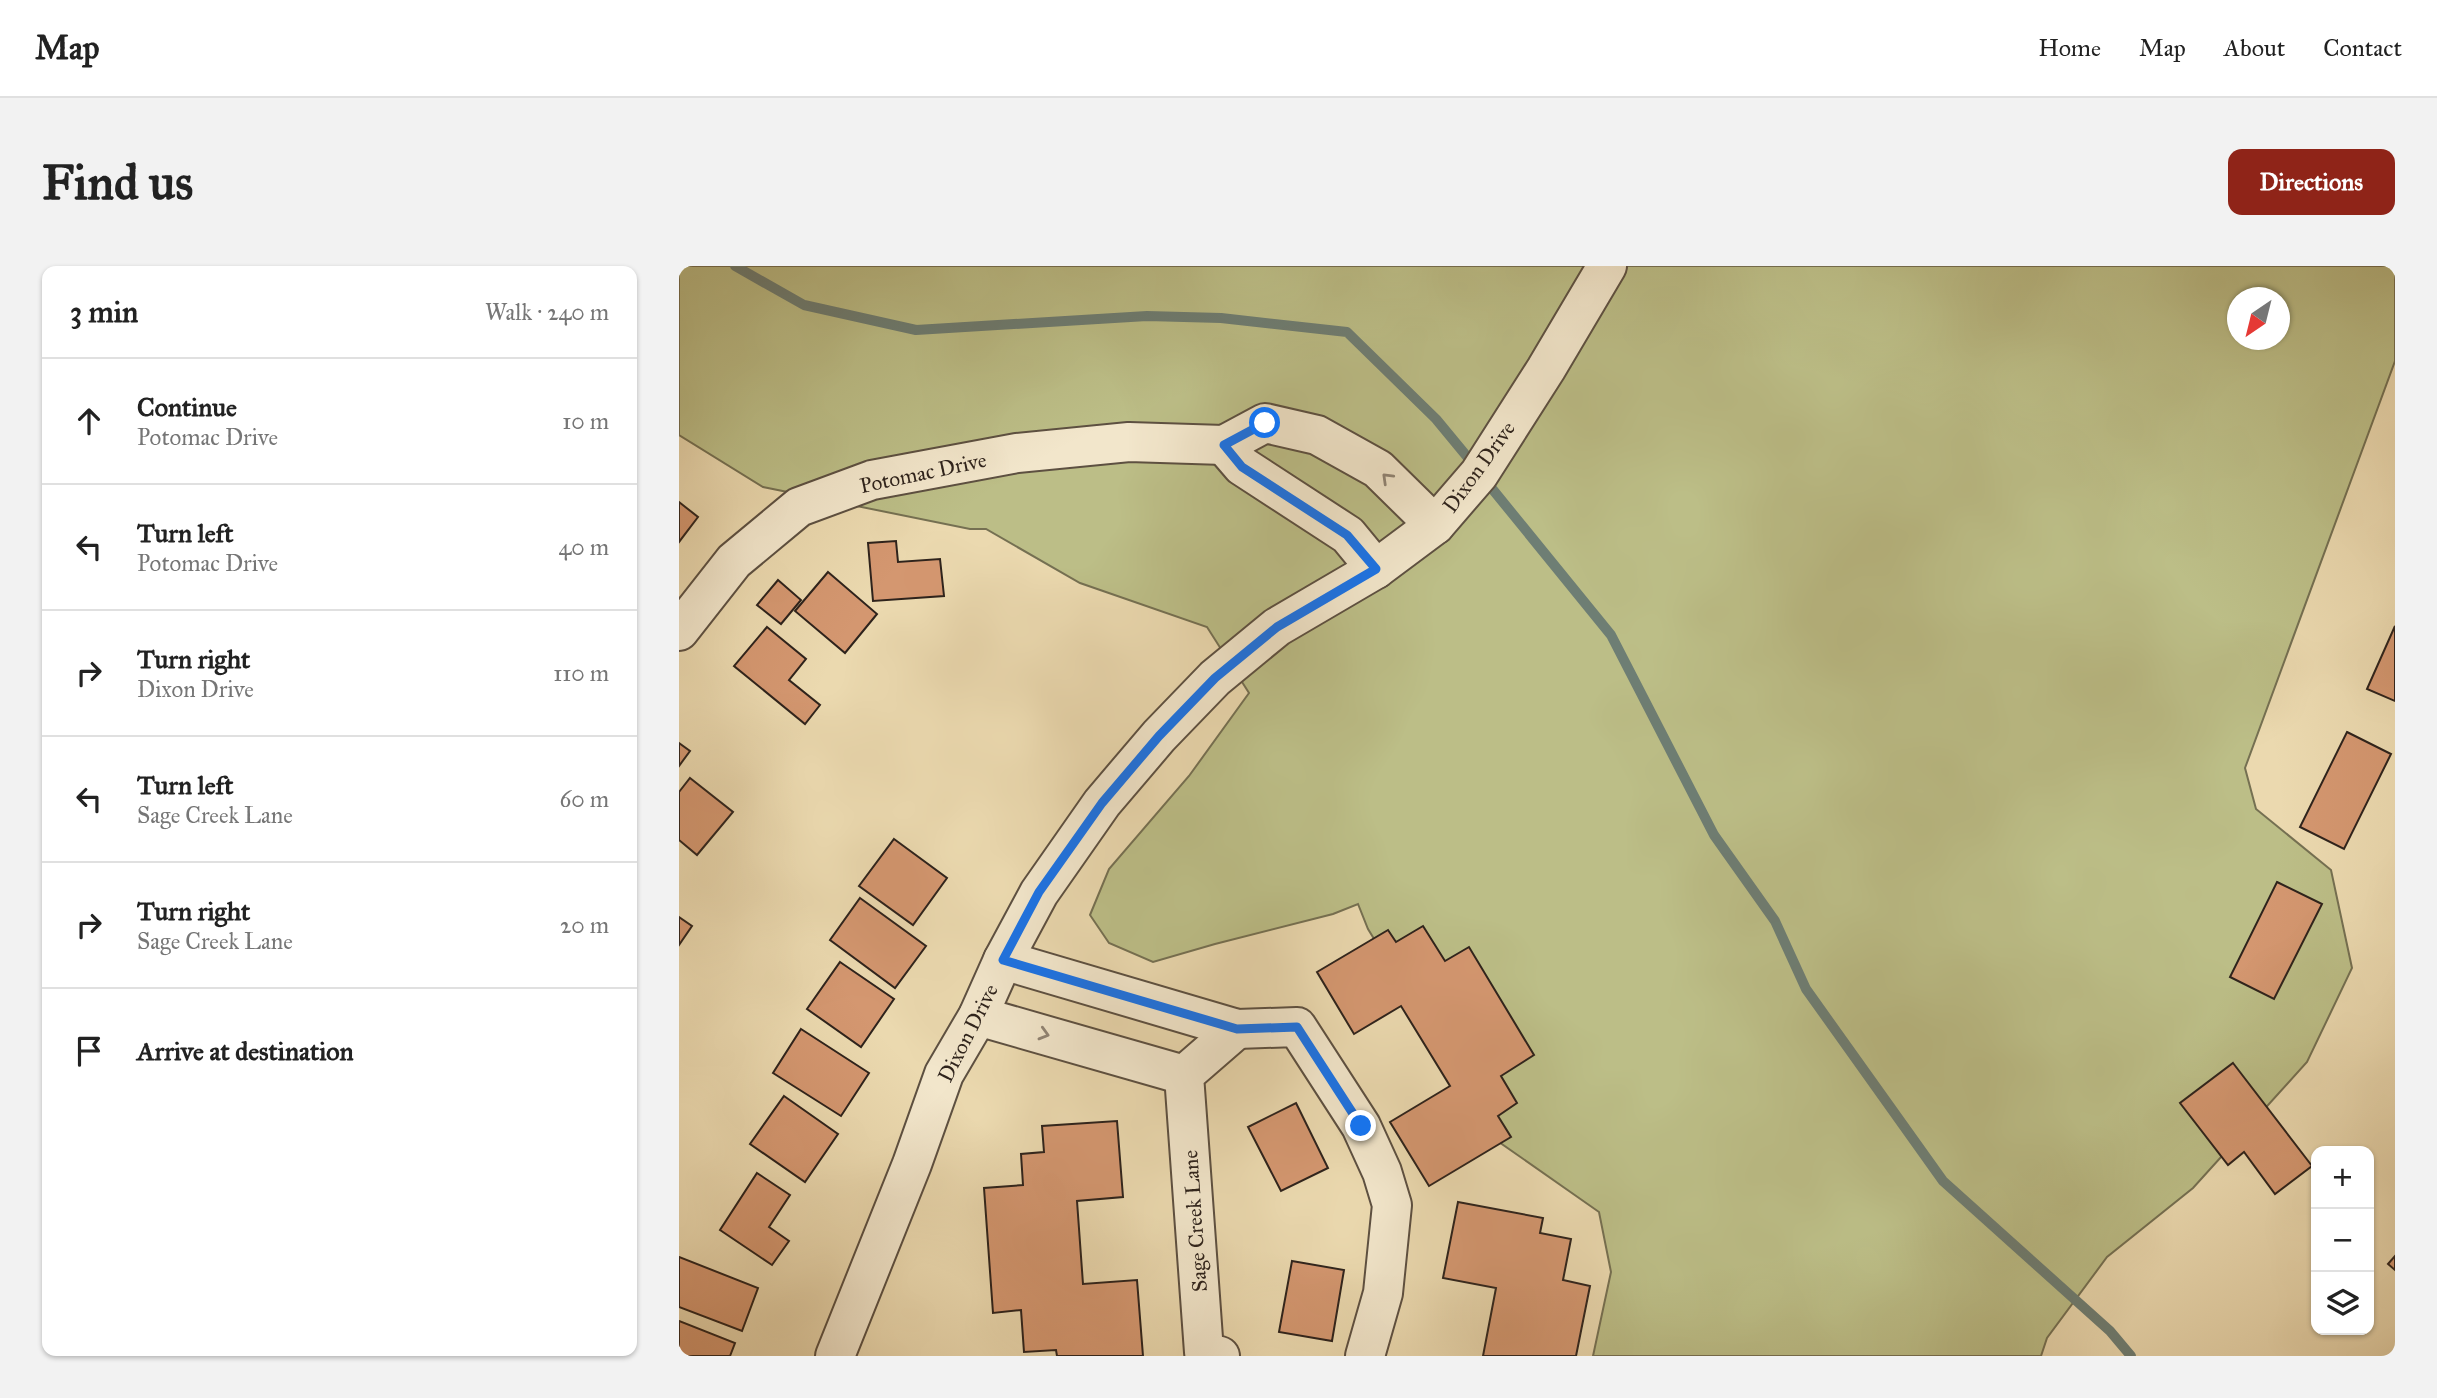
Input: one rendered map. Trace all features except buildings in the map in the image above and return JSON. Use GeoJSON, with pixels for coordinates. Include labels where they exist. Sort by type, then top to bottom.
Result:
{"type":"FeatureCollection","features":[{"type":"Feature","properties":{"kind":"street","name":"Dixon Drive"},"geometry":{"type":"LineString","coordinates":[[835,1356],[912,1164],[944,1074],[978,1016],[1003,960],[1039,892],[1102,803],[1159,736],[1215,678],[1277,627],[1376,569],[1436,525],[1479,474],[1607,266]]}},
{"type":"Feature","properties":{"kind":"street"},"geometry":{"type":"LineString","coordinates":[[1376,569],[1347,535],[1242,467],[1224,445],[1265,423],[1317,435],[1378,469],[1436,525]]}},
{"type":"Feature","properties":{"kind":"street","name":"Potomac Drive"},"geometry":{"type":"LineString","coordinates":[[679,631],[734,561],[799,506],[872,480],[1017,453],[1129,442],[1224,445]]}},
{"type":"Feature","properties":{"kind":"street"},"geometry":{"type":"LineString","coordinates":[[1003,960],[1237,1029],[1297,1027],[1361,1126],[1382,1172],[1392,1205],[1383,1293],[1365,1356]]}},
{"type":"Feature","properties":{"kind":"street"},"geometry":{"type":"LineString","coordinates":[[978,1016],[1184,1075],[1237,1029]]}},
{"type":"Feature","properties":{"kind":"street","name":"Sage Creek Lane"},"geometry":{"type":"LineString","coordinates":[[1184,1075],[1204,1352],[1220,1356]]}},
{"type":"Feature","properties":{"kind":"green space"},"geometry":{"type":"Polygon","coordinates":[[[679,266],[2395,266],[2395,361],[2245,768],[2256,809],[2331,870],[2352,968],[2307,1062],[2193,1188],[2107,1257],[2047,1338],[2041,1356],[1593,1356],[1611,1272],[1599,1212],[1499,1142],[1368,929],[1358,904],[1333,914],[1153,962],[1109,943],[1090,915],[1109,869],[1189,776],[1249,693],[1207,627],[1080,583],[986,529],[970,529],[763,487],[679,435],[679,266]]]}},
{"type":"Feature","properties":{"kind":"waterway"},"geometry":{"type":"LineString","coordinates":[[735,266],[804,305],[916,330],[1147,316],[1221,318],[1347,332],[1436,419],[1474,465]]}},
{"type":"Feature","properties":{"kind":"waterway"},"geometry":{"type":"LineString","coordinates":[[1485,480],[1611,635],[1714,835],[1775,921],[1806,989],[1943,1181],[2110,1331],[2131,1356]]}},
{"type":"Feature","properties":{"kind":"route"},"geometry":{"type":"LineString","coordinates":[[1265,423],[1224,445],[1242,467],[1347,535],[1376,569],[1277,627],[1215,678],[1159,736],[1102,803],[1039,892],[1003,960],[1237,1029],[1297,1027],[1361,1126]]}}]}
